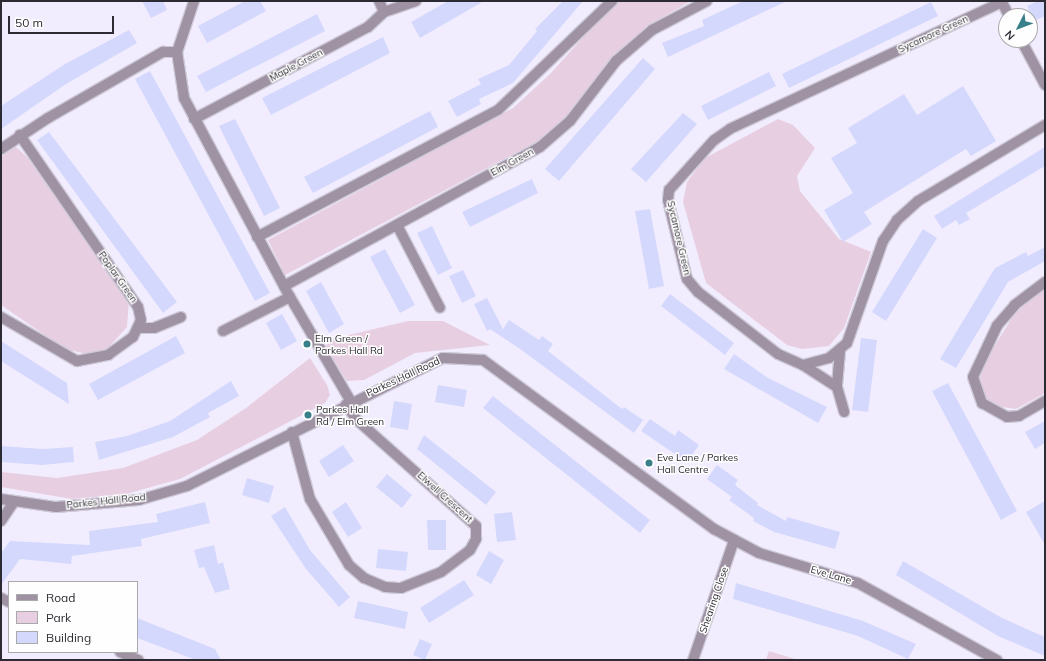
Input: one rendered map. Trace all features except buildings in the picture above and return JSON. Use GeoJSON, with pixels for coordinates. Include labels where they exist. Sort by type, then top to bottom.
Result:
{"type":"FeatureCollection","features":[{"type":"Feature","properties":{"kind":"street"},"geometry":{"type":"LineString","coordinates":[[194,1],[177,52],[179,79],[194,119],[290,298],[349,403]]}},
{"type":"Feature","properties":{"kind":"street"},"geometry":{"type":"LineString","coordinates":[[379,1],[384,12],[416,1]]}},
{"type":"Feature","properties":{"kind":"street"},"geometry":{"type":"LineString","coordinates":[[257,237],[498,110],[612,1]]}},
{"type":"Feature","properties":{"kind":"street","name":"Sycamore Green"},"geometry":{"type":"LineString","coordinates":[[837,387],[803,365],[778,354],[698,292],[688,279],[668,200],[669,190],[689,164],[730,129],[1002,1]]}},
{"type":"Feature","properties":{"kind":"street","name":"Elm Green"},"geometry":{"type":"LineString","coordinates":[[284,286],[540,146],[570,121],[616,61],[648,34],[710,2]]}},
{"type":"Feature","properties":{"kind":"street","name":"Maple Green"},"geometry":{"type":"LineString","coordinates":[[194,119],[368,27],[384,12]]}},
{"type":"Feature","properties":{"kind":"street"},"geometry":{"type":"LineString","coordinates":[[1025,48],[1045,85]]}},
{"type":"Feature","properties":{"kind":"street"},"geometry":{"type":"LineString","coordinates":[[1,149],[20,135],[162,52],[177,52]]}},
{"type":"Feature","properties":{"kind":"street"},"geometry":{"type":"LineString","coordinates":[[844,412],[837,387],[840,351],[852,333],[883,241],[897,220],[918,201],[1045,125]]}},
{"type":"Feature","properties":{"kind":"street","name":"Poplar Green"},"geometry":{"type":"LineString","coordinates":[[20,135],[138,307],[140,328]]}},
{"type":"Feature","properties":{"kind":"street"},"geometry":{"type":"LineString","coordinates":[[397,225],[440,308]]}},
{"type":"Feature","properties":{"kind":"street"},"geometry":{"type":"LineString","coordinates":[[1045,282],[1015,305],[998,326],[973,377],[982,403],[1007,417],[1019,416],[1045,401]]}},
{"type":"Feature","properties":{"kind":"street"},"geometry":{"type":"LineString","coordinates":[[223,332],[290,298]]}},
{"type":"Feature","properties":{"kind":"street"},"geometry":{"type":"LineString","coordinates":[[1,317],[51,349],[77,361],[108,355],[134,337],[140,328],[154,328],[181,317]]}},
{"type":"Feature","properties":{"kind":"street"},"geometry":{"type":"LineString","coordinates":[[803,365],[840,351]]}},
{"type":"Feature","properties":{"kind":"street","name":"Parkes Hall Road"},"geometry":{"type":"LineString","coordinates":[[1,499],[13,503],[56,507],[139,500],[187,486],[349,403],[443,358],[483,360],[665,493]]}},
{"type":"Feature","properties":{"kind":"street","name":"Elwell Crescent"},"geometry":{"type":"LineString","coordinates":[[292,432],[310,499],[349,565],[364,578],[385,587],[401,588],[441,572],[470,550],[476,539],[476,526],[357,420],[349,403]]}},
{"type":"Feature","properties":{"kind":"street","name":"Eve Lane"},"geometry":{"type":"LineString","coordinates":[[665,493],[734,540],[758,553],[858,584],[997,660]]}},
{"type":"Feature","properties":{"kind":"street"},"geometry":{"type":"LineString","coordinates":[[1,522],[13,503]]}},
{"type":"Feature","properties":{"kind":"street","name":"Shearing Close"},"geometry":{"type":"LineString","coordinates":[[693,660],[734,540]]}},
{"type":"Feature","properties":{"kind":"street"},"geometry":{"type":"LineString","coordinates":[[122,653],[138,660]]}},
{"type":"Feature","properties":{"kind":"green space"},"geometry":{"type":"Polygon","coordinates":[[[616,1],[691,1],[647,26],[613,60],[573,110],[538,141],[285,275],[268,240],[513,108],[550,74],[616,1]]]}},
{"type":"Feature","properties":{"kind":"green space"},"geometry":{"type":"Polygon","coordinates":[[[778,119],[793,125],[815,148],[797,176],[800,191],[839,239],[871,252],[844,328],[829,346],[802,349],[787,345],[706,283],[683,202],[687,182],[705,158],[778,119]]]}},
{"type":"Feature","properties":{"kind":"green space"},"geometry":{"type":"Polygon","coordinates":[[[15,146],[27,157],[129,300],[127,327],[108,348],[91,355],[65,349],[1,305],[1,157],[15,146]]]}},
{"type":"Feature","properties":{"kind":"green space"},"geometry":{"type":"Polygon","coordinates":[[[1045,288],[1045,393],[1016,409],[1002,407],[988,400],[979,382],[984,363],[1015,313],[1045,288]]]}},
{"type":"Feature","properties":{"kind":"green space"},"geometry":{"type":"Polygon","coordinates":[[[408,321],[443,321],[490,345],[415,353],[364,380],[347,381],[325,346],[336,338],[408,321]]]}},
{"type":"Feature","properties":{"kind":"green space"},"geometry":{"type":"Polygon","coordinates":[[[310,358],[327,385],[330,395],[325,403],[180,479],[126,494],[72,499],[1,487],[1,472],[57,478],[123,468],[197,440],[246,408],[310,358]]]}},
{"type":"Feature","properties":{"kind":"green space"},"geometry":{"type":"Polygon","coordinates":[[[769,651],[798,660],[766,660],[769,651]]]}},
{"type":"Feature","properties":{"kind":"place","name":"Elm Green / Parkes Hall Rd"},"geometry":{"type":"Point","coordinates":[307,344]}},
{"type":"Feature","properties":{"kind":"place","name":"Parkes Hall Rd / Elm Green"},"geometry":{"type":"Point","coordinates":[308,415]}},
{"type":"Feature","properties":{"kind":"place","name":"Eve Lane / Parkes Hall Centre"},"geometry":{"type":"Point","coordinates":[649,463]}}]}
